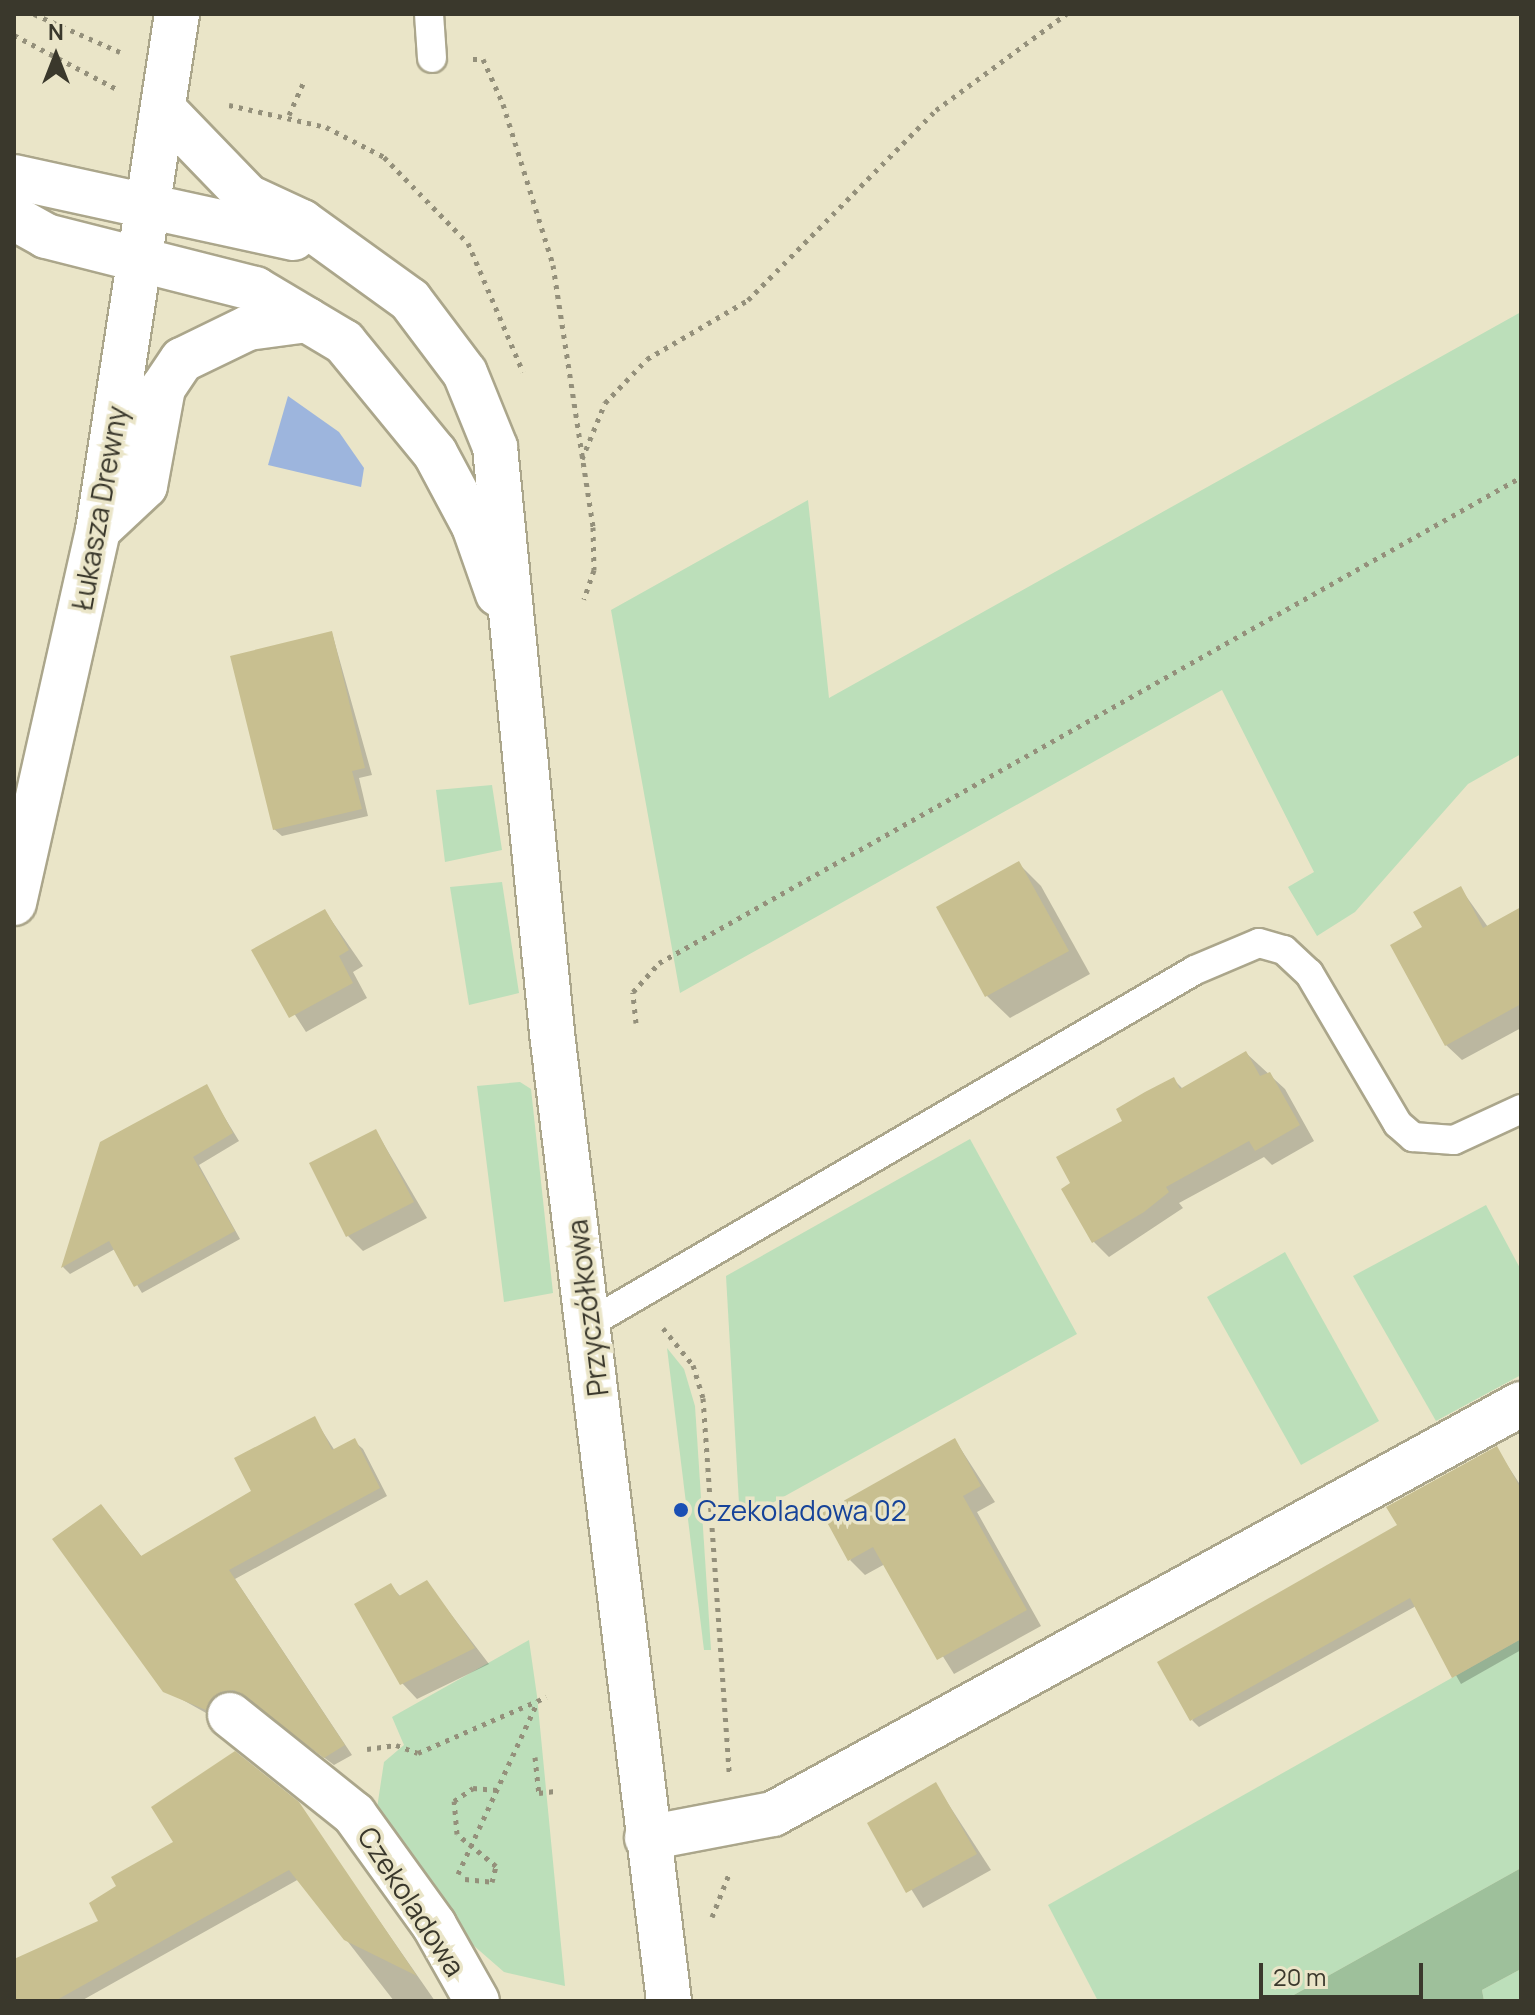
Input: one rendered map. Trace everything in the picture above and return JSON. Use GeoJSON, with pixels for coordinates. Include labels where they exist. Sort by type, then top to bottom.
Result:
{"type":"FeatureCollection","features":[{"type":"Feature","properties":{"kind":"street"},"geometry":{"type":"LineString","coordinates":[[145,100],[171,63],[177,14]]}},
{"type":"Feature","properties":{"kind":"street","name":"Łukasza Drewny"},"geometry":{"type":"LineString","coordinates":[[14,903],[98,530],[149,205],[145,100]]}},
{"type":"Feature","properties":{"kind":"street","name":"Przyczółkowa"},"geometry":{"type":"LineString","coordinates":[[145,100],[248,197],[315,234],[410,300],[465,373],[503,486],[506,615],[647,1838],[669,2001]]}},
{"type":"Feature","properties":{"kind":"street"},"geometry":{"type":"LineString","coordinates":[[14,177],[293,238],[315,234]]}},
{"type":"Feature","properties":{"kind":"street","name":"Przyczółkowa"},"geometry":{"type":"LineString","coordinates":[[14,218],[46,236],[255,289],[307,320],[373,369],[435,453],[474,526],[506,615]]}},
{"type":"Feature","properties":{"kind":"street"},"geometry":{"type":"LineString","coordinates":[[98,530],[145,486],[163,388],[182,360],[248,328],[307,320]]}},
{"type":"Feature","properties":{"kind":"street"},"geometry":{"type":"LineString","coordinates":[[647,1838],[733,1826],[773,1814],[1521,1404]]}},
{"type":"Feature","properties":{"kind":"street","name":"Czekoladowa"},"geometry":{"type":"LineString","coordinates":[[230,1715],[354,1814],[434,1925],[477,2001]]}},
{"type":"Feature","properties":{"kind":"lane"},"geometry":{"type":"LineString","coordinates":[[429,14],[432,58]]}},
{"type":"Feature","properties":{"kind":"lane"},"geometry":{"type":"LineString","coordinates":[[590,1323],[1195,970],[1259,943],[1284,950],[1309,973],[1398,1124],[1413,1137],[1454,1140],[1521,1109]]}},
{"type":"Feature","properties":{"kind":"path"},"geometry":{"type":"LineString","coordinates":[[34,14],[131,56],[171,63]]}},
{"type":"Feature","properties":{"kind":"path"},"geometry":{"type":"LineString","coordinates":[[582,459],[605,403],[647,359],[748,300],[936,110],[1066,14]]}},
{"type":"Feature","properties":{"kind":"path"},"geometry":{"type":"LineString","coordinates":[[14,35],[145,100]]}},
{"type":"Feature","properties":{"kind":"path"},"geometry":{"type":"LineString","coordinates":[[432,58],[483,59],[503,104],[553,265],[582,459],[594,570],[584,599]]}},
{"type":"Feature","properties":{"kind":"path"},"geometry":{"type":"LineString","coordinates":[[289,115],[303,83]]}},
{"type":"Feature","properties":{"kind":"path"},"geometry":{"type":"LineString","coordinates":[[216,102],[289,115],[384,157],[468,243],[521,361]]}},
{"type":"Feature","properties":{"kind":"path"},"geometry":{"type":"LineString","coordinates":[[636,1023],[633,992],[659,963],[1521,477]]}},
{"type":"Feature","properties":{"kind":"path"},"geometry":{"type":"LineString","coordinates":[[636,1298],[693,1365],[703,1398],[733,1826],[732,1867],[708,1931]]}},
{"type":"Feature","properties":{"kind":"path"},"geometry":{"type":"LineString","coordinates":[[367,1749],[396,1745],[418,1753],[546,1697]]}},
{"type":"Feature","properties":{"kind":"path"},"geometry":{"type":"LineString","coordinates":[[434,1925],[538,1701]]}},
{"type":"Feature","properties":{"kind":"path"},"geometry":{"type":"LineString","coordinates":[[535,1757],[539,1793],[555,1791]]}},
{"type":"Feature","properties":{"kind":"path"},"geometry":{"type":"LineString","coordinates":[[458,1875],[492,1882],[496,1866],[470,1848],[450,1823],[454,1801],[473,1788],[497,1790]]}},
{"type":"Feature","properties":{"kind":"green space"},"geometry":{"type":"Polygon","coordinates":[[[1521,312],[1521,754],[1468,784],[1355,912],[1317,936],[1288,887],[1314,872],[1222,690],[680,993],[611,610],[808,500],[829,698],[1521,312]]]}},
{"type":"Feature","properties":{"kind":"green space"},"geometry":{"type":"Polygon","coordinates":[[[492,785],[502,850],[445,862],[436,790],[492,785]]]}},
{"type":"Feature","properties":{"kind":"green space"},"geometry":{"type":"Polygon","coordinates":[[[502,882],[519,993],[469,1005],[450,887],[502,882]]]}},
{"type":"Feature","properties":{"kind":"green space"},"geometry":{"type":"Polygon","coordinates":[[[520,1082],[531,1089],[553,1293],[504,1302],[477,1086],[520,1082]]]}},
{"type":"Feature","properties":{"kind":"green space"},"geometry":{"type":"Polygon","coordinates":[[[970,1139],[1077,1334],[740,1521],[726,1276],[970,1139]]]}},
{"type":"Feature","properties":{"kind":"green space"},"geometry":{"type":"Polygon","coordinates":[[[1486,1205],[1521,1270],[1521,1375],[1436,1421],[1353,1276],[1486,1205]]]}},
{"type":"Feature","properties":{"kind":"green space"},"geometry":{"type":"Polygon","coordinates":[[[1285,1252],[1379,1421],[1301,1465],[1207,1297],[1285,1252]]]}},
{"type":"Feature","properties":{"kind":"green space"},"geometry":{"type":"Polygon","coordinates":[[[667,1348],[684,1369],[695,1406],[711,1650],[704,1650],[667,1348]]]}},
{"type":"Feature","properties":{"kind":"green space"},"geometry":{"type":"Polygon","coordinates":[[[1521,1639],[1521,1868],[1283,2001],[1098,2001],[1048,1905],[1521,1639]]]}},
{"type":"Feature","properties":{"kind":"green space"},"geometry":{"type":"Polygon","coordinates":[[[529,1640],[565,1986],[504,1972],[473,1945],[377,1808],[384,1762],[404,1745],[392,1717],[529,1640]]]}},
{"type":"Feature","properties":{"kind":"green space"},"geometry":{"type":"Polygon","coordinates":[[[1521,1868],[1521,1969],[1482,1990],[1484,2001],[1283,2001],[1521,1868]]]}},
{"type":"Feature","properties":{"kind":"green space"},"geometry":{"type":"Polygon","coordinates":[[[1521,1969],[1521,2001],[1484,2001],[1482,1990],[1521,1969]]]}},
{"type":"Feature","properties":{"kind":"water"},"geometry":{"type":"Polygon","coordinates":[[[288,396],[339,432],[364,468],[361,487],[268,465],[288,396]]]}},
{"type":"Feature","properties":{"kind":"building"},"geometry":{"type":"Polygon","coordinates":[[[332,631],[365,768],[352,771],[362,809],[273,830],[230,656],[332,631]]]}},
{"type":"Feature","properties":{"kind":"building"},"geometry":{"type":"Polygon","coordinates":[[[1019,861],[1069,951],[985,997],[936,907],[1019,861]]]}},
{"type":"Feature","properties":{"kind":"building"},"geometry":{"type":"Polygon","coordinates":[[[1461,886],[1483,928],[1521,907],[1521,1004],[1445,1046],[1390,945],[1422,927],[1413,912],[1461,886]]]}},
{"type":"Feature","properties":{"kind":"building"},"geometry":{"type":"Polygon","coordinates":[[[325,909],[349,950],[339,956],[353,983],[289,1018],[251,950],[325,909]]]}},
{"type":"Feature","properties":{"kind":"building"},"geometry":{"type":"Polygon","coordinates":[[[1246,1051],[1260,1076],[1270,1072],[1300,1125],[1255,1151],[1249,1141],[1166,1187],[1169,1192],[1144,1212],[1092,1243],[1061,1189],[1070,1183],[1056,1157],[1122,1121],[1116,1109],[1145,1092],[1174,1077],[1180,1089],[1246,1051]]]}},
{"type":"Feature","properties":{"kind":"building"},"geometry":{"type":"Polygon","coordinates":[[[207,1084],[233,1133],[193,1157],[235,1231],[134,1287],[109,1241],[61,1268],[100,1142],[207,1084]]]}},
{"type":"Feature","properties":{"kind":"building"},"geometry":{"type":"Polygon","coordinates":[[[376,1129],[414,1202],[346,1237],[309,1163],[376,1129]]]}},
{"type":"Feature","properties":{"kind":"building"},"geometry":{"type":"Polygon","coordinates":[[[315,1416],[332,1450],[355,1438],[380,1488],[229,1570],[345,1745],[324,1758],[234,1690],[220,1692],[206,1710],[163,1692],[52,1539],[101,1504],[141,1556],[251,1491],[234,1458],[315,1416]]]}},
{"type":"Feature","properties":{"kind":"building"},"geometry":{"type":"Polygon","coordinates":[[[955,1438],[981,1486],[963,1496],[1027,1610],[937,1660],[873,1547],[848,1561],[822,1513],[955,1438]]]}},
{"type":"Feature","properties":{"kind":"building"},"geometry":{"type":"Polygon","coordinates":[[[1497,1446],[1521,1489],[1521,1639],[1452,1678],[1410,1598],[1190,1721],[1157,1662],[1397,1525],[1386,1507],[1497,1446]]]}},
{"type":"Feature","properties":{"kind":"building"},"geometry":{"type":"Polygon","coordinates":[[[427,1580],[475,1648],[400,1685],[354,1604],[391,1583],[399,1596],[427,1580]]]}},
{"type":"Feature","properties":{"kind":"building"},"geometry":{"type":"Polygon","coordinates":[[[235,1751],[299,1802],[417,1976],[344,1940],[289,1870],[55,2001],[14,2001],[14,1959],[98,1921],[89,1903],[116,1886],[111,1877],[173,1842],[151,1807],[235,1751]]]}},
{"type":"Feature","properties":{"kind":"building"},"geometry":{"type":"Polygon","coordinates":[[[936,1782],[977,1854],[906,1893],[867,1823],[936,1782]]]}},
{"type":"Feature","properties":{"kind":"place","name":"Czekoladowa 02"},"geometry":{"type":"Point","coordinates":[681,1510]}}]}
